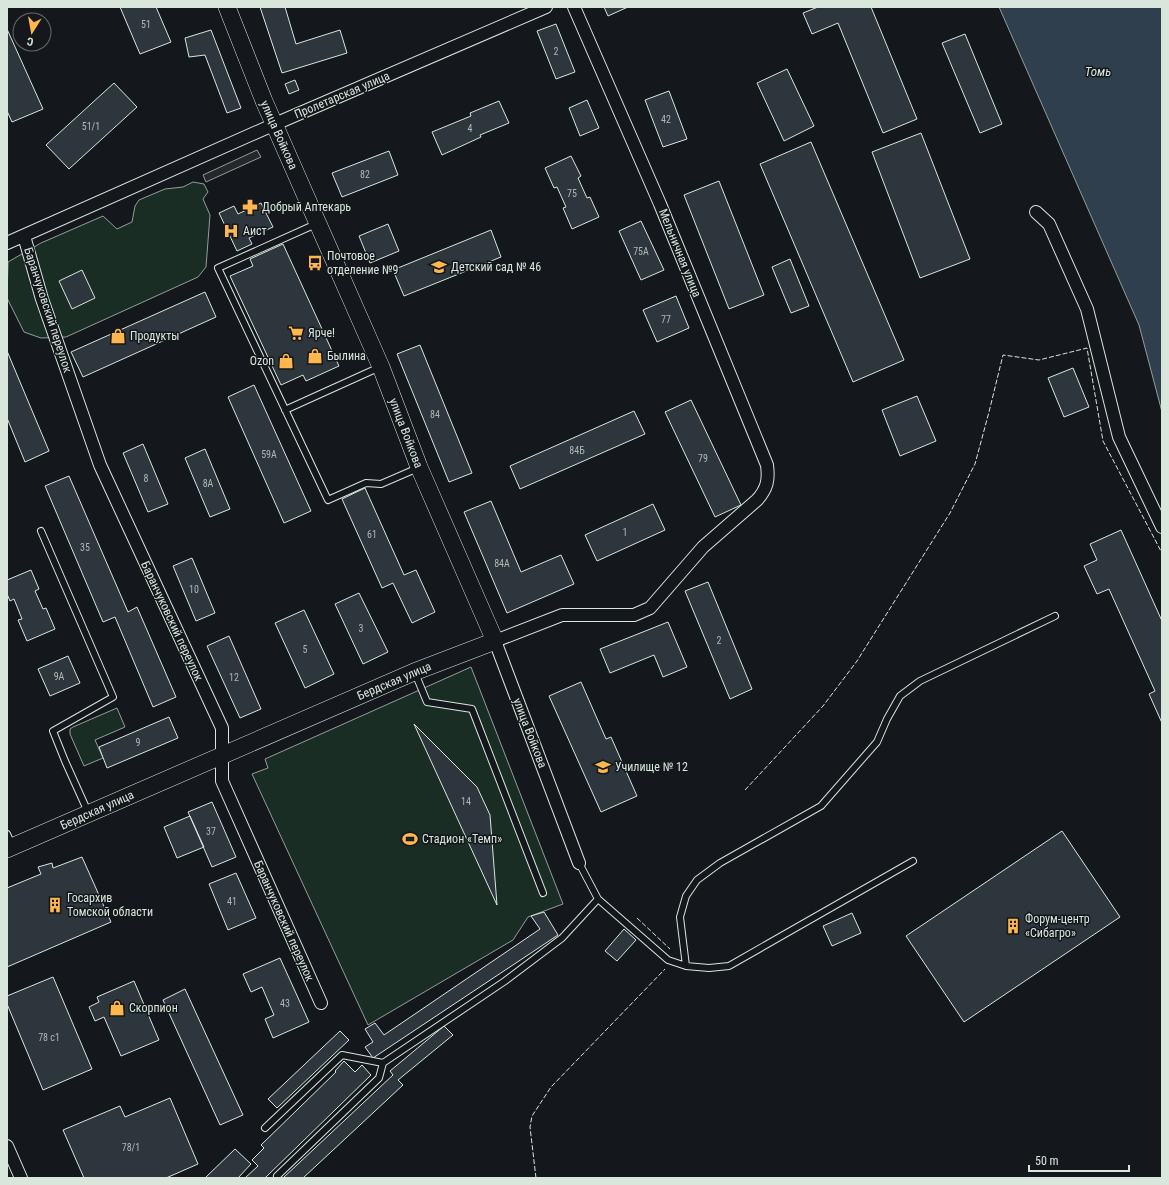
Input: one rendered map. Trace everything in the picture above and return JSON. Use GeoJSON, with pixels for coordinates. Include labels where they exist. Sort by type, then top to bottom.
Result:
{"type":"FeatureCollection","features":[{"type":"Feature","properties":{"kind":"street","name":"улица Войкова"},"geometry":{"type":"LineString","coordinates":[[227,7],[275,124],[381,367],[419,467],[495,641],[579,863]]}},
{"type":"Feature","properties":{"kind":"street","name":"Пролетарская улица"},"geometry":{"type":"LineString","coordinates":[[7,243],[275,124],[546,7]]}},
{"type":"Feature","properties":{"kind":"street","name":"Мельничная улица"},"geometry":{"type":"LineString","coordinates":[[574,7],[660,204],[767,465],[767,485],[757,500]]}},
{"type":"Feature","properties":{"kind":"street"},"geometry":{"type":"LineString","coordinates":[[1036,212],[1049,224],[1087,309],[1120,437],[1162,527]]}},
{"type":"Feature","properties":{"kind":"street","name":"Баранчуковский переулок"},"geometry":{"type":"LineString","coordinates":[[24,236],[42,299],[100,465],[222,728],[222,781],[321,1003]]}},
{"type":"Feature","properties":{"kind":"street","name":"Бердская улица"},"geometry":{"type":"LineString","coordinates":[[9,843],[89,813],[414,672],[562,615],[634,615],[650,608],[703,547],[757,500]]}},
{"type":"Feature","properties":{"kind":"street"},"geometry":{"type":"LineString","coordinates":[[7,1146],[21,1178]]}},
{"type":"Feature","properties":{"kind":"lane"},"geometry":{"type":"LineString","coordinates":[[318,223],[218,268],[328,500],[366,483],[381,484],[419,467]]}},
{"type":"Feature","properties":{"kind":"lane"},"geometry":{"type":"LineString","coordinates":[[285,410],[381,367]]}},
{"type":"Feature","properties":{"kind":"lane"},"geometry":{"type":"LineString","coordinates":[[41,532],[113,697],[53,731],[89,813]]}},
{"type":"Feature","properties":{"kind":"lane"},"geometry":{"type":"LineString","coordinates":[[686,966],[680,917],[686,896],[697,880],[720,863],[821,806],[878,742],[887,719],[900,696],[920,681],[1055,616]]}},
{"type":"Feature","properties":{"kind":"lane"},"geometry":{"type":"LineString","coordinates":[[414,672],[427,702],[472,709],[543,893]]}},
{"type":"Feature","properties":{"kind":"lane"},"geometry":{"type":"LineString","coordinates":[[579,863],[598,899],[668,960],[686,966],[709,968],[729,966],[913,861]]}},
{"type":"Feature","properties":{"kind":"lane"},"geometry":{"type":"LineString","coordinates":[[277,1176],[379,1078],[383,1063],[505,981],[556,943],[598,899]]}},
{"type":"Feature","properties":{"kind":"lane"},"geometry":{"type":"LineString","coordinates":[[265,1128],[342,1055],[383,1063]]}},
{"type":"Feature","properties":{"kind":"green space"},"geometry":{"type":"Polygon","coordinates":[[[193,182],[204,184],[208,192],[203,199],[210,215],[206,267],[198,277],[66,337],[41,338],[24,332],[7,298],[8,262],[41,243],[103,216],[117,229],[132,222],[135,206],[139,200],[165,189],[183,187],[193,182]]]}},
{"type":"Feature","properties":{"kind":"green space","name":"Стадион «Темп»"},"geometry":{"type":"Polygon","coordinates":[[[471,667],[563,904],[528,917],[513,940],[368,1025],[252,774],[268,768],[265,759],[471,667]]]}},
{"type":"Feature","properties":{"kind":"green space"},"geometry":{"type":"Polygon","coordinates":[[[117,708],[125,727],[95,740],[103,758],[84,766],[70,734],[70,729],[117,708]]]}},
{"type":"Feature","properties":{"kind":"shaded area"},"geometry":{"type":"Polygon","coordinates":[[[257,150],[261,157],[206,182],[203,175],[257,150]]]}},
{"type":"Feature","properties":{"kind":"water","name":"Томь"},"geometry":{"type":"Polygon","coordinates":[[[999,7],[1162,7],[1162,412],[1139,325],[999,7]]]}},
{"type":"Feature","properties":{"kind":"building"},"geometry":{"type":"Polygon","coordinates":[[[120,7],[156,7],[171,42],[140,54],[120,7]]]}},
{"type":"Feature","properties":{"kind":"building"},"geometry":{"type":"Polygon","coordinates":[[[260,7],[285,7],[296,44],[340,30],[347,53],[282,73],[260,7]]]}},
{"type":"Feature","properties":{"kind":"building"},"geometry":{"type":"Polygon","coordinates":[[[604,7],[628,7],[608,16],[604,7]]]}},
{"type":"Feature","properties":{"kind":"building"},"geometry":{"type":"Polygon","coordinates":[[[818,7],[871,7],[917,119],[883,133],[838,23],[812,34],[803,13],[818,7]]]}},
{"type":"Feature","properties":{"kind":"building"},"geometry":{"type":"Polygon","coordinates":[[[556,24],[575,72],[556,79],[537,31],[556,24]]]}},
{"type":"Feature","properties":{"kind":"building"},"geometry":{"type":"Polygon","coordinates":[[[7,29],[12,40],[12,52],[17,52],[43,109],[12,122],[7,111],[7,29]]]}},
{"type":"Feature","properties":{"kind":"building"},"geometry":{"type":"Polygon","coordinates":[[[211,30],[241,108],[227,113],[205,55],[189,57],[185,38],[211,30]]]}},
{"type":"Feature","properties":{"kind":"building"},"geometry":{"type":"Polygon","coordinates":[[[965,34],[1002,124],[980,133],[942,43],[965,34]]]}},
{"type":"Feature","properties":{"kind":"building"},"geometry":{"type":"Polygon","coordinates":[[[787,69],[814,126],[784,141],[757,83],[787,69]]]}},
{"type":"Feature","properties":{"kind":"building"},"geometry":{"type":"Polygon","coordinates":[[[295,80],[299,90],[289,94],[285,84],[295,80]]]}},
{"type":"Feature","properties":{"kind":"building"},"geometry":{"type":"Polygon","coordinates":[[[114,83],[137,107],[69,169],[46,145],[114,83]]]}},
{"type":"Feature","properties":{"kind":"building"},"geometry":{"type":"Polygon","coordinates":[[[669,91],[687,139],[663,147],[645,100],[669,91]]]}},
{"type":"Feature","properties":{"kind":"building"},"geometry":{"type":"Polygon","coordinates":[[[587,100],[599,128],[580,136],[569,108],[587,100]]]}},
{"type":"Feature","properties":{"kind":"building"},"geometry":{"type":"Polygon","coordinates":[[[499,101],[509,123],[480,135],[481,137],[442,155],[432,132],[471,116],[470,113],[499,101]]]}},
{"type":"Feature","properties":{"kind":"building"},"geometry":{"type":"Polygon","coordinates":[[[921,133],[970,259],[920,278],[872,152],[921,133]]]}},
{"type":"Feature","properties":{"kind":"building"},"geometry":{"type":"Polygon","coordinates":[[[811,142],[904,360],[853,382],[760,164],[811,142]]]}},
{"type":"Feature","properties":{"kind":"building"},"geometry":{"type":"Polygon","coordinates":[[[389,151],[398,175],[342,197],[332,173],[389,151]]]}},
{"type":"Feature","properties":{"kind":"building"},"geometry":{"type":"Polygon","coordinates":[[[571,156],[581,176],[578,178],[587,198],[590,197],[599,217],[572,229],[563,208],[566,207],[557,187],[554,188],[545,168],[571,156]]]}},
{"type":"Feature","properties":{"kind":"building"},"geometry":{"type":"Polygon","coordinates":[[[719,181],[764,295],[729,309],[684,195],[719,181]]]}},
{"type":"Feature","properties":{"kind":"building"},"geometry":{"type":"Polygon","coordinates":[[[261,203],[273,227],[249,238],[252,244],[237,251],[219,213],[234,206],[238,214],[261,203]]]}},
{"type":"Feature","properties":{"kind":"building"},"geometry":{"type":"Polygon","coordinates":[[[641,221],[664,270],[641,280],[619,231],[641,221]]]}},
{"type":"Feature","properties":{"kind":"building"},"geometry":{"type":"Polygon","coordinates":[[[388,224],[399,251],[370,263],[359,236],[388,224]]]}},
{"type":"Feature","properties":{"kind":"building"},"geometry":{"type":"Polygon","coordinates":[[[491,230],[501,257],[404,296],[393,270],[491,230]]]}},
{"type":"Feature","properties":{"kind":"building"},"geometry":{"type":"Polygon","coordinates":[[[283,244],[339,366],[306,381],[303,375],[281,385],[230,276],[253,266],[250,259],[283,244]]]}},
{"type":"Feature","properties":{"kind":"building"},"geometry":{"type":"Polygon","coordinates":[[[790,259],[809,306],[791,313],[772,267],[790,259]]]}},
{"type":"Feature","properties":{"kind":"building"},"geometry":{"type":"Polygon","coordinates":[[[82,270],[95,298],[72,309],[59,281],[82,270]]]}},
{"type":"Feature","properties":{"kind":"building"},"geometry":{"type":"Polygon","coordinates":[[[205,292],[216,317],[83,377],[71,352],[205,292]]]}},
{"type":"Feature","properties":{"kind":"building"},"geometry":{"type":"Polygon","coordinates":[[[676,296],[689,328],[657,342],[643,310],[676,296]]]}},
{"type":"Feature","properties":{"kind":"building"},"geometry":{"type":"Polygon","coordinates":[[[420,345],[472,473],[449,482],[397,354],[420,345]]]}},
{"type":"Feature","properties":{"kind":"building"},"geometry":{"type":"Polygon","coordinates":[[[7,351],[49,451],[25,462],[7,418],[7,351]]]}},
{"type":"Feature","properties":{"kind":"building"},"geometry":{"type":"Polygon","coordinates":[[[1073,368],[1089,407],[1064,417],[1048,378],[1073,368]]]}},
{"type":"Feature","properties":{"kind":"building"},"geometry":{"type":"Polygon","coordinates":[[[254,385],[311,511],[284,523],[228,397],[254,385]]]}},
{"type":"Feature","properties":{"kind":"building"},"geometry":{"type":"Polygon","coordinates":[[[917,396],[936,441],[900,456],[882,410],[917,396]]]}},
{"type":"Feature","properties":{"kind":"building"},"geometry":{"type":"Polygon","coordinates":[[[691,400],[741,505],[715,517],[665,412],[691,400]]]}},
{"type":"Feature","properties":{"kind":"building"},"geometry":{"type":"Polygon","coordinates":[[[634,411],[645,434],[520,489],[510,466],[634,411]]]}},
{"type":"Feature","properties":{"kind":"building"},"geometry":{"type":"Polygon","coordinates":[[[143,444],[168,504],[148,512],[123,453],[143,444]]]}},
{"type":"Feature","properties":{"kind":"building"},"geometry":{"type":"Polygon","coordinates":[[[205,449],[230,509],[210,517],[185,458],[205,449]]]}},
{"type":"Feature","properties":{"kind":"building"},"geometry":{"type":"Polygon","coordinates":[[[69,476],[128,612],[137,607],[176,697],[153,707],[115,617],[103,622],[45,486],[69,476]]]}},
{"type":"Feature","properties":{"kind":"building"},"geometry":{"type":"Polygon","coordinates":[[[365,488],[404,575],[416,570],[435,612],[412,623],[393,583],[382,588],[342,499],[365,488]]]}},
{"type":"Feature","properties":{"kind":"building"},"geometry":{"type":"Polygon","coordinates":[[[491,501],[521,572],[561,555],[574,584],[507,613],[464,512],[491,501]]]}},
{"type":"Feature","properties":{"kind":"building"},"geometry":{"type":"Polygon","coordinates":[[[653,504],[665,530],[597,561],[585,535],[653,504]]]}},
{"type":"Feature","properties":{"kind":"building"},"geometry":{"type":"Polygon","coordinates":[[[1121,530],[1162,621],[1162,723],[1149,694],[1155,691],[1109,589],[1097,594],[1084,566],[1097,560],[1090,544],[1121,530]]]}},
{"type":"Feature","properties":{"kind":"building"},"geometry":{"type":"Polygon","coordinates":[[[192,558],[215,613],[196,621],[173,566],[192,558]]]}},
{"type":"Feature","properties":{"kind":"building"},"geometry":{"type":"Polygon","coordinates":[[[31,570],[39,589],[35,591],[43,609],[46,608],[55,629],[27,641],[18,620],[22,619],[14,599],[10,601],[7,594],[7,580],[31,570]]]}},
{"type":"Feature","properties":{"kind":"building"},"geometry":{"type":"Polygon","coordinates":[[[708,582],[752,689],[730,699],[685,591],[708,582]]]}},
{"type":"Feature","properties":{"kind":"building"},"geometry":{"type":"Polygon","coordinates":[[[359,593],[388,652],[363,664],[335,604],[359,593]]]}},
{"type":"Feature","properties":{"kind":"building"},"geometry":{"type":"Polygon","coordinates":[[[304,610],[334,674],[305,688],[275,623],[304,610]]]}},
{"type":"Feature","properties":{"kind":"building"},"geometry":{"type":"Polygon","coordinates":[[[668,622],[687,667],[663,677],[654,655],[610,673],[600,649],[668,622]]]}},
{"type":"Feature","properties":{"kind":"building"},"geometry":{"type":"Polygon","coordinates":[[[229,636],[261,709],[240,718],[207,646],[229,636]]]}},
{"type":"Feature","properties":{"kind":"building"},"geometry":{"type":"Polygon","coordinates":[[[68,656],[80,683],[50,696],[38,669],[68,656]]]}},
{"type":"Feature","properties":{"kind":"building","name":"Училище № 12"},"geometry":{"type":"Polygon","coordinates":[[[581,682],[606,739],[611,737],[637,796],[601,812],[549,696],[581,682]]]}},
{"type":"Feature","properties":{"kind":"building"},"geometry":{"type":"Polygon","coordinates":[[[169,717],[178,738],[107,768],[99,747],[169,717]]]}},
{"type":"Feature","properties":{"kind":"building"},"geometry":{"type":"Polygon","coordinates":[[[414,724],[477,787],[490,815],[497,905],[414,724]]]}},
{"type":"Feature","properties":{"kind":"building"},"geometry":{"type":"Polygon","coordinates":[[[212,802],[236,857],[212,867],[188,812],[212,802]]]}},
{"type":"Feature","properties":{"kind":"building"},"geometry":{"type":"Polygon","coordinates":[[[190,816],[204,847],[177,858],[164,827],[190,816]]]}},
{"type":"Feature","properties":{"kind":"building","name":"Форум-центр «Сибагро»"},"geometry":{"type":"Polygon","coordinates":[[[1062,831],[1120,917],[964,1022],[906,936],[1062,831]]]}},
{"type":"Feature","properties":{"kind":"building","name":"Госархив Томской области"},"geometry":{"type":"Polygon","coordinates":[[[82,857],[111,922],[7,967],[7,888],[41,874],[38,867],[52,863],[53,868],[82,857]]]}},
{"type":"Feature","properties":{"kind":"building"},"geometry":{"type":"Polygon","coordinates":[[[236,873],[256,918],[228,930],[209,884],[236,873]]]}},
{"type":"Feature","properties":{"kind":"building"},"geometry":{"type":"Polygon","coordinates":[[[544,912],[558,935],[373,1058],[365,1047],[373,1042],[365,1029],[375,1023],[384,1035],[540,929],[531,916],[544,912]]]}},
{"type":"Feature","properties":{"kind":"building"},"geometry":{"type":"Polygon","coordinates":[[[852,913],[861,933],[832,946],[823,926],[852,913]]]}},
{"type":"Feature","properties":{"kind":"building"},"geometry":{"type":"Polygon","coordinates":[[[624,929],[636,940],[617,961],[605,951],[624,929]]]}},
{"type":"Feature","properties":{"kind":"building"},"geometry":{"type":"Polygon","coordinates":[[[280,958],[309,1022],[273,1038],[265,1019],[274,1015],[262,987],[251,992],[243,974],[280,958]]]}},
{"type":"Feature","properties":{"kind":"building"},"geometry":{"type":"Polygon","coordinates":[[[53,977],[92,1069],[43,1090],[7,1004],[7,996],[53,977]]]}},
{"type":"Feature","properties":{"kind":"building"},"geometry":{"type":"Polygon","coordinates":[[[134,981],[159,1040],[121,1056],[104,1017],[95,1021],[89,1007],[99,1002],[97,997],[134,981]]]}},
{"type":"Feature","properties":{"kind":"building"},"geometry":{"type":"Polygon","coordinates":[[[185,989],[243,1115],[220,1125],[163,1000],[185,989]]]}},
{"type":"Feature","properties":{"kind":"building"},"geometry":{"type":"Polygon","coordinates":[[[444,1026],[453,1035],[398,1080],[403,1085],[303,1178],[283,1178],[393,1075],[390,1071],[444,1026]]]}},
{"type":"Feature","properties":{"kind":"building"},"geometry":{"type":"Polygon","coordinates":[[[340,1031],[349,1040],[277,1108],[268,1099],[340,1031]]]}},
{"type":"Feature","properties":{"kind":"building"},"geometry":{"type":"Polygon","coordinates":[[[344,1061],[355,1072],[362,1065],[371,1075],[265,1178],[245,1178],[258,1166],[252,1160],[264,1148],[261,1145],[336,1072],[335,1071],[344,1061]]]}},
{"type":"Feature","properties":{"kind":"building"},"geometry":{"type":"Polygon","coordinates":[[[170,1098],[198,1164],[166,1178],[84,1178],[63,1130],[120,1106],[125,1117],[170,1098]]]}},
{"type":"Feature","properties":{"kind":"building"},"geometry":{"type":"Polygon","coordinates":[[[235,1149],[251,1164],[238,1178],[205,1178],[235,1149]]]}},
{"type":"Feature","properties":{"kind":"fence"},"geometry":{"type":"LineString","coordinates":[[745,790],[823,706],[857,661],[950,513],[975,464],[1003,355],[1039,360],[1087,348],[1103,441],[1162,553]]}},
{"type":"Feature","properties":{"kind":"fence"},"geometry":{"type":"LineString","coordinates":[[637,918],[670,949]]}},
{"type":"Feature","properties":{"kind":"fence"},"geometry":{"type":"LineString","coordinates":[[536,1178],[530,1127],[532,1116],[551,1087],[665,969]]}},
{"type":"Feature","properties":{"kind":"place","name":"Добрый Аптекарь"},"geometry":{"type":"Point","coordinates":[250,207]}},
{"type":"Feature","properties":{"kind":"place","name":"Аист"},"geometry":{"type":"Point","coordinates":[231,231]}},
{"type":"Feature","properties":{"kind":"place","name":"Почтовое отделение №9"},"geometry":{"type":"Point","coordinates":[315,263]}},
{"type":"Feature","properties":{"kind":"place","name":"Детский сад № 46"},"geometry":{"type":"Point","coordinates":[439,267]}},
{"type":"Feature","properties":{"kind":"place","name":"Ярче!"},"geometry":{"type":"Point","coordinates":[296,333]}},
{"type":"Feature","properties":{"kind":"place","name":"Продукты"},"geometry":{"type":"Point","coordinates":[118,336]}},
{"type":"Feature","properties":{"kind":"place","name":"Былина"},"geometry":{"type":"Point","coordinates":[315,356]}},
{"type":"Feature","properties":{"kind":"place","name":"Ozon"},"geometry":{"type":"Point","coordinates":[286,361]}},
{"type":"Feature","properties":{"kind":"place","name":"Училище № 12"},"geometry":{"type":"Point","coordinates":[603,767]}},
{"type":"Feature","properties":{"kind":"place","name":"Стадион «Темп»"},"geometry":{"type":"Point","coordinates":[410,839]}},
{"type":"Feature","properties":{"kind":"place","name":"Госархив Томской области"},"geometry":{"type":"Point","coordinates":[55,905]}},
{"type":"Feature","properties":{"kind":"place","name":"Форум-центр «Сибагро»"},"geometry":{"type":"Point","coordinates":[1013,926]}},
{"type":"Feature","properties":{"kind":"place","name":"Скорпион"},"geometry":{"type":"Point","coordinates":[117,1008]}}]}
